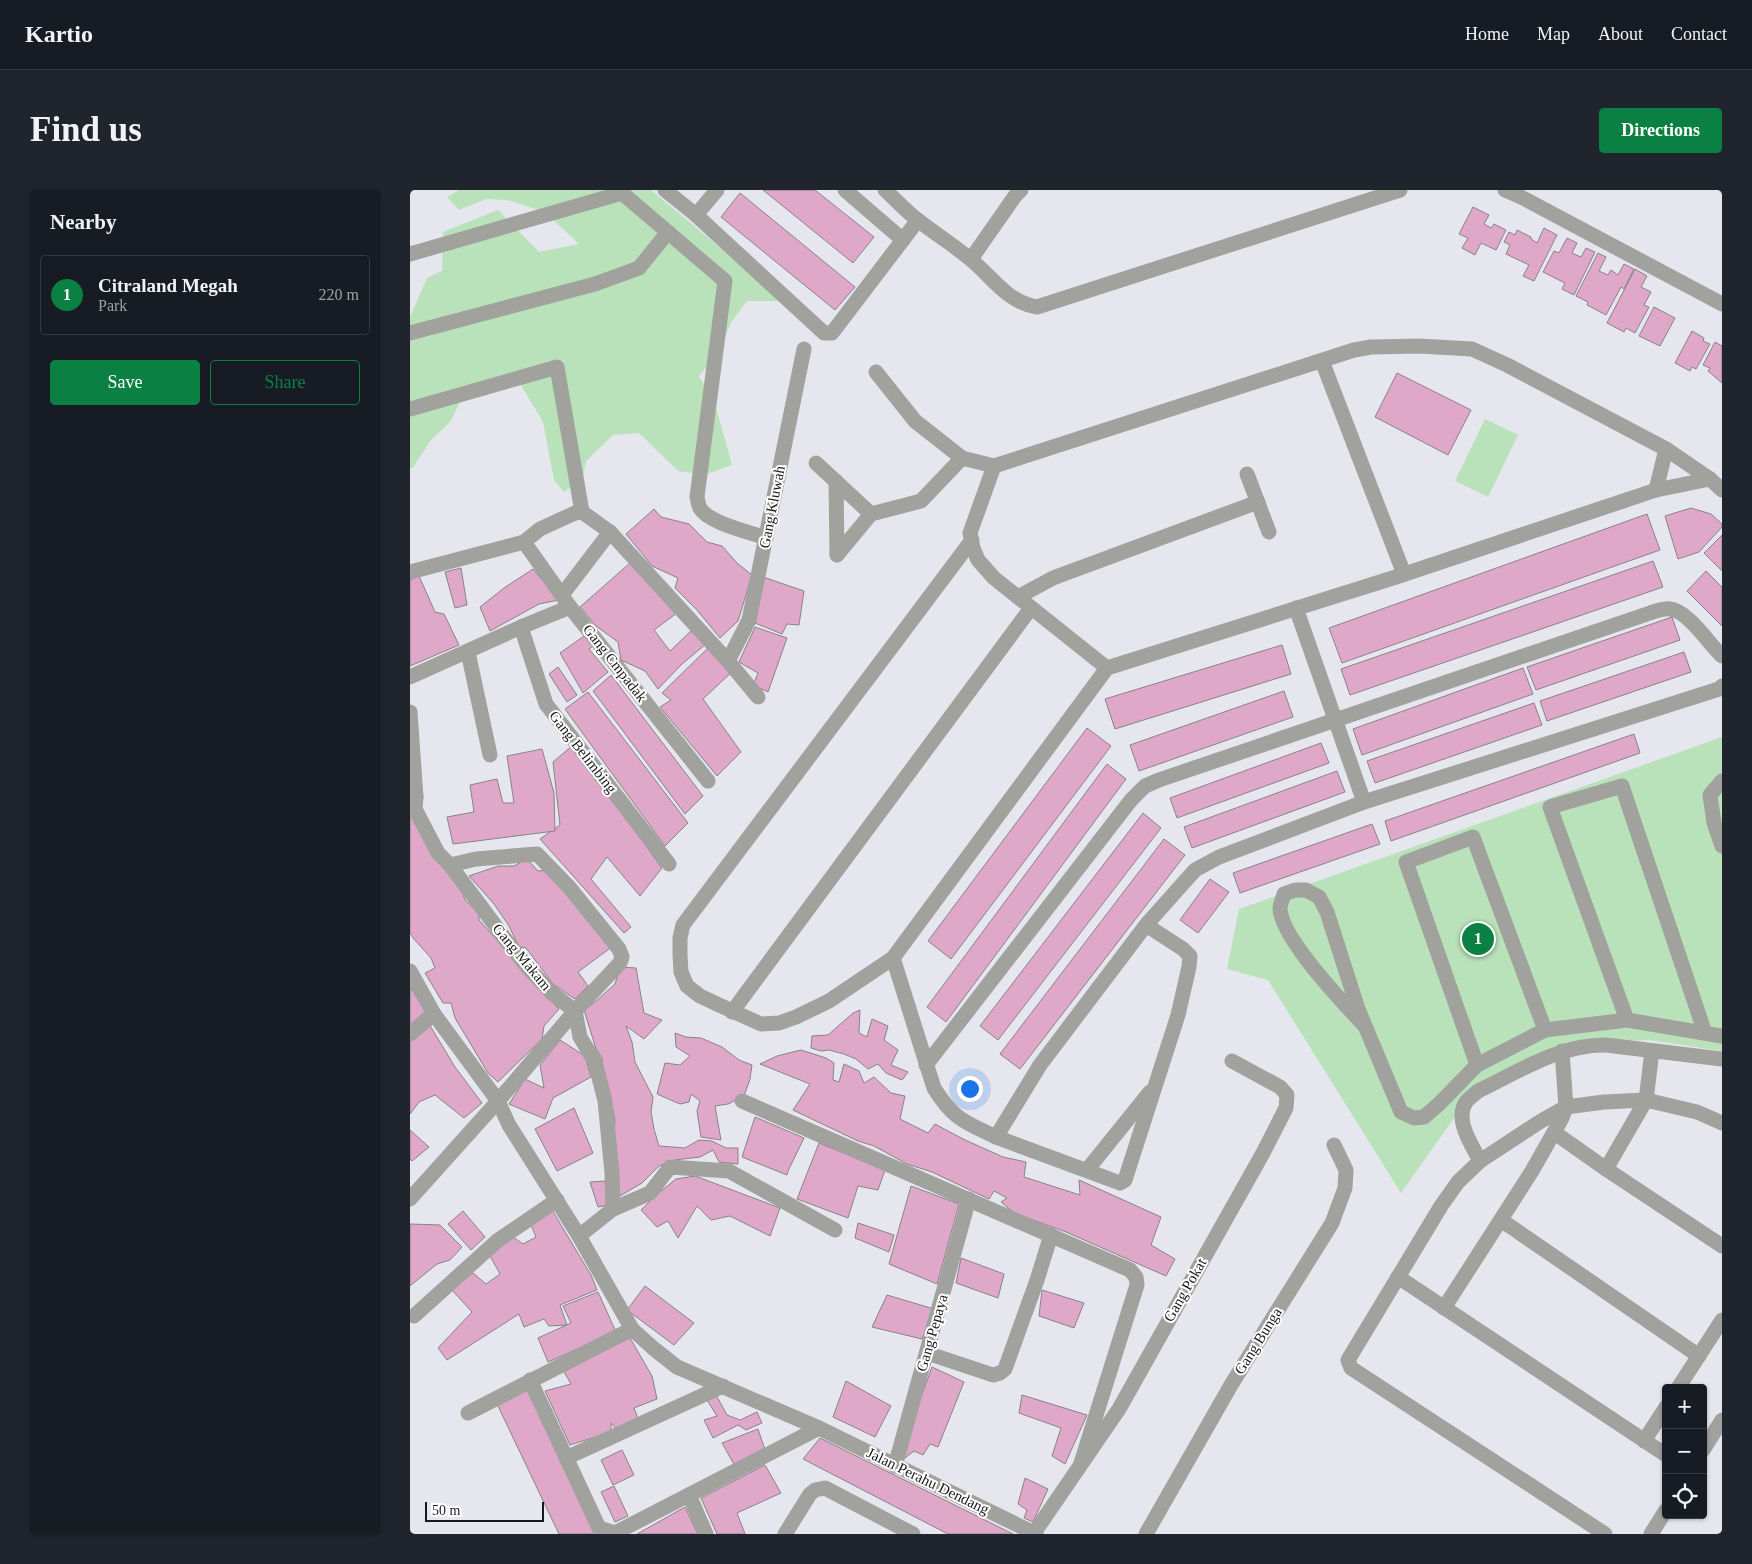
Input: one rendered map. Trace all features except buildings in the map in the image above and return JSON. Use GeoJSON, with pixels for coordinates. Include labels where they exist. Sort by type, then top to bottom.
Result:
{"type":"FeatureCollection","features":[{"type":"Feature","properties":{"kind":"street"},"geometry":{"type":"LineString","coordinates":[[665,190],[696,215],[824,333],[829,335],[918,220]]}},
{"type":"Feature","properties":{"kind":"street"},"geometry":{"type":"LineString","coordinates":[[696,215],[717,190]]}},
{"type":"Feature","properties":{"kind":"street"},"geometry":{"type":"LineString","coordinates":[[845,190],[903,240]]}},
{"type":"Feature","properties":{"kind":"street"},"geometry":{"type":"LineString","coordinates":[[885,190],[918,220],[971,259],[1016,301],[1037,307],[1400,190]]}},
{"type":"Feature","properties":{"kind":"street"},"geometry":{"type":"LineString","coordinates":[[971,259],[1021,190]]}},
{"type":"Feature","properties":{"kind":"street"},"geometry":{"type":"LineString","coordinates":[[1505,190],[1523,194],[1722,304]]}},
{"type":"Feature","properties":{"kind":"street"},"geometry":{"type":"LineString","coordinates":[[410,254],[622,193],[725,281],[697,496],[700,508],[706,516],[766,538]]}},
{"type":"Feature","properties":{"kind":"street"},"geometry":{"type":"LineString","coordinates":[[410,333],[595,284],[638,268],[668,232]]}},
{"type":"Feature","properties":{"kind":"street"},"geometry":{"type":"LineString","coordinates":[[876,372],[915,421],[962,458],[994,466],[1354,350],[1371,347],[1419,346],[1472,349],[1507,365],[1666,449],[1710,479],[1722,490]]}},
{"type":"Feature","properties":{"kind":"street","name":"Gang Kluwah"},"geometry":{"type":"LineString","coordinates":[[728,661],[749,620],[804,349]]}},
{"type":"Feature","properties":{"kind":"street"},"geometry":{"type":"LineString","coordinates":[[1322,361],[1404,574]]}},
{"type":"Feature","properties":{"kind":"street"},"geometry":{"type":"LineString","coordinates":[[410,409],[557,367],[582,512]]}},
{"type":"Feature","properties":{"kind":"street"},"geometry":{"type":"LineString","coordinates":[[1656,490],[1666,449]]}},
{"type":"Feature","properties":{"kind":"street"},"geometry":{"type":"LineString","coordinates":[[836,481],[837,554],[871,514],[921,501],[962,458]]}},
{"type":"Feature","properties":{"kind":"street"},"geometry":{"type":"LineString","coordinates":[[816,463],[871,514]]}},
{"type":"Feature","properties":{"kind":"street"},"geometry":{"type":"LineString","coordinates":[[994,466],[970,533],[978,560],[994,578],[1107,668]]}},
{"type":"Feature","properties":{"kind":"street"},"geometry":{"type":"LineString","coordinates":[[1247,474],[1269,532]]}},
{"type":"Feature","properties":{"kind":"street"},"geometry":{"type":"LineString","coordinates":[[972,540],[683,925],[680,938],[681,972],[687,986],[700,996],[761,1024],[778,1023],[796,1017],[829,1001],[893,958],[1107,668],[1404,574],[1656,490],[1710,479]]}},
{"type":"Feature","properties":{"kind":"street"},"geometry":{"type":"LineString","coordinates":[[1018,598],[1053,578],[1258,502]]}},
{"type":"Feature","properties":{"kind":"street"},"geometry":{"type":"LineString","coordinates":[[410,572],[524,542],[540,529],[575,513],[582,512],[610,532],[728,661],[758,697]]}},
{"type":"Feature","properties":{"kind":"street"},"geometry":{"type":"LineString","coordinates":[[410,677],[521,627],[566,601],[610,532]]}},
{"type":"Feature","properties":{"kind":"street","name":"Gang Cmpadak"},"geometry":{"type":"LineString","coordinates":[[524,542],[566,601],[708,781]]}},
{"type":"Feature","properties":{"kind":"street"},"geometry":{"type":"LineString","coordinates":[[732,1012],[1031,608]]}},
{"type":"Feature","properties":{"kind":"street"},"geometry":{"type":"LineString","coordinates":[[1296,608],[1364,802]]}},
{"type":"Feature","properties":{"kind":"street"},"geometry":{"type":"LineString","coordinates":[[926,1066],[1124,808],[1145,786],[1650,613],[1670,609],[1681,613],[1700,630],[1722,656]]}},
{"type":"Feature","properties":{"kind":"street","name":"Gang Belimbing"},"geometry":{"type":"LineString","coordinates":[[521,627],[546,704],[669,864]]}},
{"type":"Feature","properties":{"kind":"street"},"geometry":{"type":"LineString","coordinates":[[468,652],[490,755]]}},
{"type":"Feature","properties":{"kind":"street"},"geometry":{"type":"LineString","coordinates":[[996,1137],[1040,1065],[1146,925],[1195,870],[1219,857],[1364,802],[1719,689],[1722,686]]}},
{"type":"Feature","properties":{"kind":"street","name":"Gang Makam"},"geometry":{"type":"LineString","coordinates":[[410,712],[413,799],[415,809],[438,853],[450,865],[530,969],[552,993],[575,1010]]}},
{"type":"Feature","properties":{"kind":"street"},"geometry":{"type":"LineString","coordinates":[[1722,781],[1710,795],[1714,824],[1722,846]]}},
{"type":"Feature","properties":{"kind":"street"},"geometry":{"type":"LineString","coordinates":[[1627,1020],[1550,807],[1622,786],[1705,1033]]}},
{"type":"Feature","properties":{"kind":"street"},"geometry":{"type":"LineString","coordinates":[[1477,1065],[1406,862],[1473,837],[1544,1030]]}},
{"type":"Feature","properties":{"kind":"street"},"geometry":{"type":"LineString","coordinates":[[410,1199],[498,1101],[575,1010],[620,963],[622,957],[619,950],[569,887],[538,854],[476,858],[450,865]]}},
{"type":"Feature","properties":{"kind":"street"},"geometry":{"type":"LineString","coordinates":[[1365,1026],[1334,994],[1288,931],[1280,908],[1284,894],[1295,890],[1306,890],[1319,897],[1327,912],[1358,1009],[1401,1112],[1414,1118],[1424,1117],[1477,1065],[1544,1030],[1627,1020],[1722,1036]]}},
{"type":"Feature","properties":{"kind":"street"},"geometry":{"type":"LineString","coordinates":[[893,958],[934,1088],[944,1104],[960,1120],[996,1137],[1120,1183],[1125,1180],[1156,1085],[1178,1015],[1189,967],[1190,956],[1183,949],[1146,925]]}},
{"type":"Feature","properties":{"kind":"street","name":"Jalan Perahu Dendang"},"geometry":{"type":"LineString","coordinates":[[410,971],[434,1014],[498,1101],[509,1125],[579,1236],[632,1329],[653,1348],[677,1367],[819,1428],[1035,1534]]}},
{"type":"Feature","properties":{"kind":"street"},"geometry":{"type":"LineString","coordinates":[[575,1010],[580,1037],[595,1062],[605,1101],[612,1173],[613,1209]]}},
{"type":"Feature","properties":{"kind":"street"},"geometry":{"type":"LineString","coordinates":[[410,1034],[434,1014]]}},
{"type":"Feature","properties":{"kind":"street"},"geometry":{"type":"LineString","coordinates":[[1480,1161],[1462,1119],[1463,1108],[1467,1100],[1478,1091],[1562,1051],[1594,1044],[1722,1059]]}},
{"type":"Feature","properties":{"kind":"street"},"geometry":{"type":"LineString","coordinates":[[1444,1308],[1555,1133],[1566,1107],[1562,1051]]}},
{"type":"Feature","properties":{"kind":"street"},"geometry":{"type":"LineString","coordinates":[[1606,1169],[1646,1100],[1652,1051]]}},
{"type":"Feature","properties":{"kind":"street","name":"Gang Pokat"},"geometry":{"type":"LineString","coordinates":[[1035,1534],[1119,1409],[1263,1153],[1286,1108],[1288,1095],[1280,1087],[1232,1061]]}},
{"type":"Feature","properties":{"kind":"street"},"geometry":{"type":"LineString","coordinates":[[1087,1170],[1156,1085]]}},
{"type":"Feature","properties":{"kind":"street"},"geometry":{"type":"LineString","coordinates":[[1605,1534],[1351,1368],[1348,1360],[1458,1182],[1480,1161],[1541,1121],[1566,1107],[1604,1102],[1646,1100],[1697,1112],[1722,1123]]}},
{"type":"Feature","properties":{"kind":"street"},"geometry":{"type":"LineString","coordinates":[[742,1101],[1130,1270],[1136,1277],[1137,1285],[1081,1463]]}},
{"type":"Feature","properties":{"kind":"street"},"geometry":{"type":"LineString","coordinates":[[1555,1133],[1722,1246]]}},
{"type":"Feature","properties":{"kind":"street","name":"Gang Bunga"},"geometry":{"type":"LineString","coordinates":[[1146,1534],[1231,1385],[1332,1223],[1345,1188],[1346,1170],[1334,1145]]}},
{"type":"Feature","properties":{"kind":"street"},"geometry":{"type":"LineString","coordinates":[[579,1236],[613,1209],[650,1193],[670,1167],[730,1171],[835,1230]]}},
{"type":"Feature","properties":{"kind":"street","name":"Gang Pepaya"},"geometry":{"type":"LineString","coordinates":[[895,1466],[969,1199]]}},
{"type":"Feature","properties":{"kind":"street"},"geometry":{"type":"LineString","coordinates":[[414,1316],[497,1241],[557,1200]]}},
{"type":"Feature","properties":{"kind":"street"},"geometry":{"type":"LineString","coordinates":[[1501,1220],[1699,1356]]}},
{"type":"Feature","properties":{"kind":"street"},"geometry":{"type":"LineString","coordinates":[[927,1353],[992,1375],[1000,1373],[1005,1369],[1038,1280],[1051,1235]]}},
{"type":"Feature","properties":{"kind":"street"},"geometry":{"type":"LineString","coordinates":[[1398,1277],[1662,1452]]}},
{"type":"Feature","properties":{"kind":"street"},"geometry":{"type":"LineString","coordinates":[[1681,1384],[1722,1320]]}},
{"type":"Feature","properties":{"kind":"street"},"geometry":{"type":"LineString","coordinates":[[468,1412],[632,1329]]}},
{"type":"Feature","properties":{"kind":"street"},"geometry":{"type":"LineString","coordinates":[[530,1380],[599,1528],[615,1533],[819,1428]]}},
{"type":"Feature","properties":{"kind":"street"},"geometry":{"type":"LineString","coordinates":[[566,1458],[723,1386]]}},
{"type":"Feature","properties":{"kind":"street"},"geometry":{"type":"LineString","coordinates":[[1102,1400],[1119,1409]]}},
{"type":"Feature","properties":{"kind":"street"},"geometry":{"type":"LineString","coordinates":[[1644,1441],[1662,1413]]}},
{"type":"Feature","properties":{"kind":"street"},"geometry":{"type":"LineString","coordinates":[[1707,1444],[1722,1420]]}},
{"type":"Feature","properties":{"kind":"street"},"geometry":{"type":"LineString","coordinates":[[785,1534],[810,1494],[815,1490],[825,1488],[911,1534]]}},
{"type":"Feature","properties":{"kind":"street"},"geometry":{"type":"LineString","coordinates":[[689,1495],[706,1534]]}},
{"type":"Feature","properties":{"kind":"street"},"geometry":{"type":"LineString","coordinates":[[1651,1534],[1662,1516]]}},
{"type":"Feature","properties":{"kind":"green space"},"geometry":{"type":"Polygon","coordinates":[[[459,190],[651,190],[784,301],[747,301],[732,321],[718,352],[699,376],[715,404],[732,465],[704,475],[678,471],[639,433],[613,435],[586,461],[583,478],[564,492],[554,480],[543,422],[518,380],[462,397],[451,421],[431,440],[412,469],[410,468],[410,317],[427,278],[442,271],[443,232],[498,210],[539,252],[579,244],[545,212],[507,200],[486,199],[459,210],[447,197],[459,190]]]}},
{"type":"Feature","properties":{"kind":"green space"},"geometry":{"type":"Polygon","coordinates":[[[1485,419],[1518,435],[1488,497],[1455,481],[1485,419]]]}},
{"type":"Feature","properties":{"kind":"green space"},"geometry":{"type":"Polygon","coordinates":[[[1722,737],[1722,1051],[1649,1040],[1561,1044],[1457,1114],[1401,1193],[1268,980],[1227,969],[1239,909],[1722,737]]]}},
{"type":"Feature","properties":{"kind":"place","name":"Citraland Megah"},"geometry":{"type":"Point","coordinates":[1478,939]}}]}
